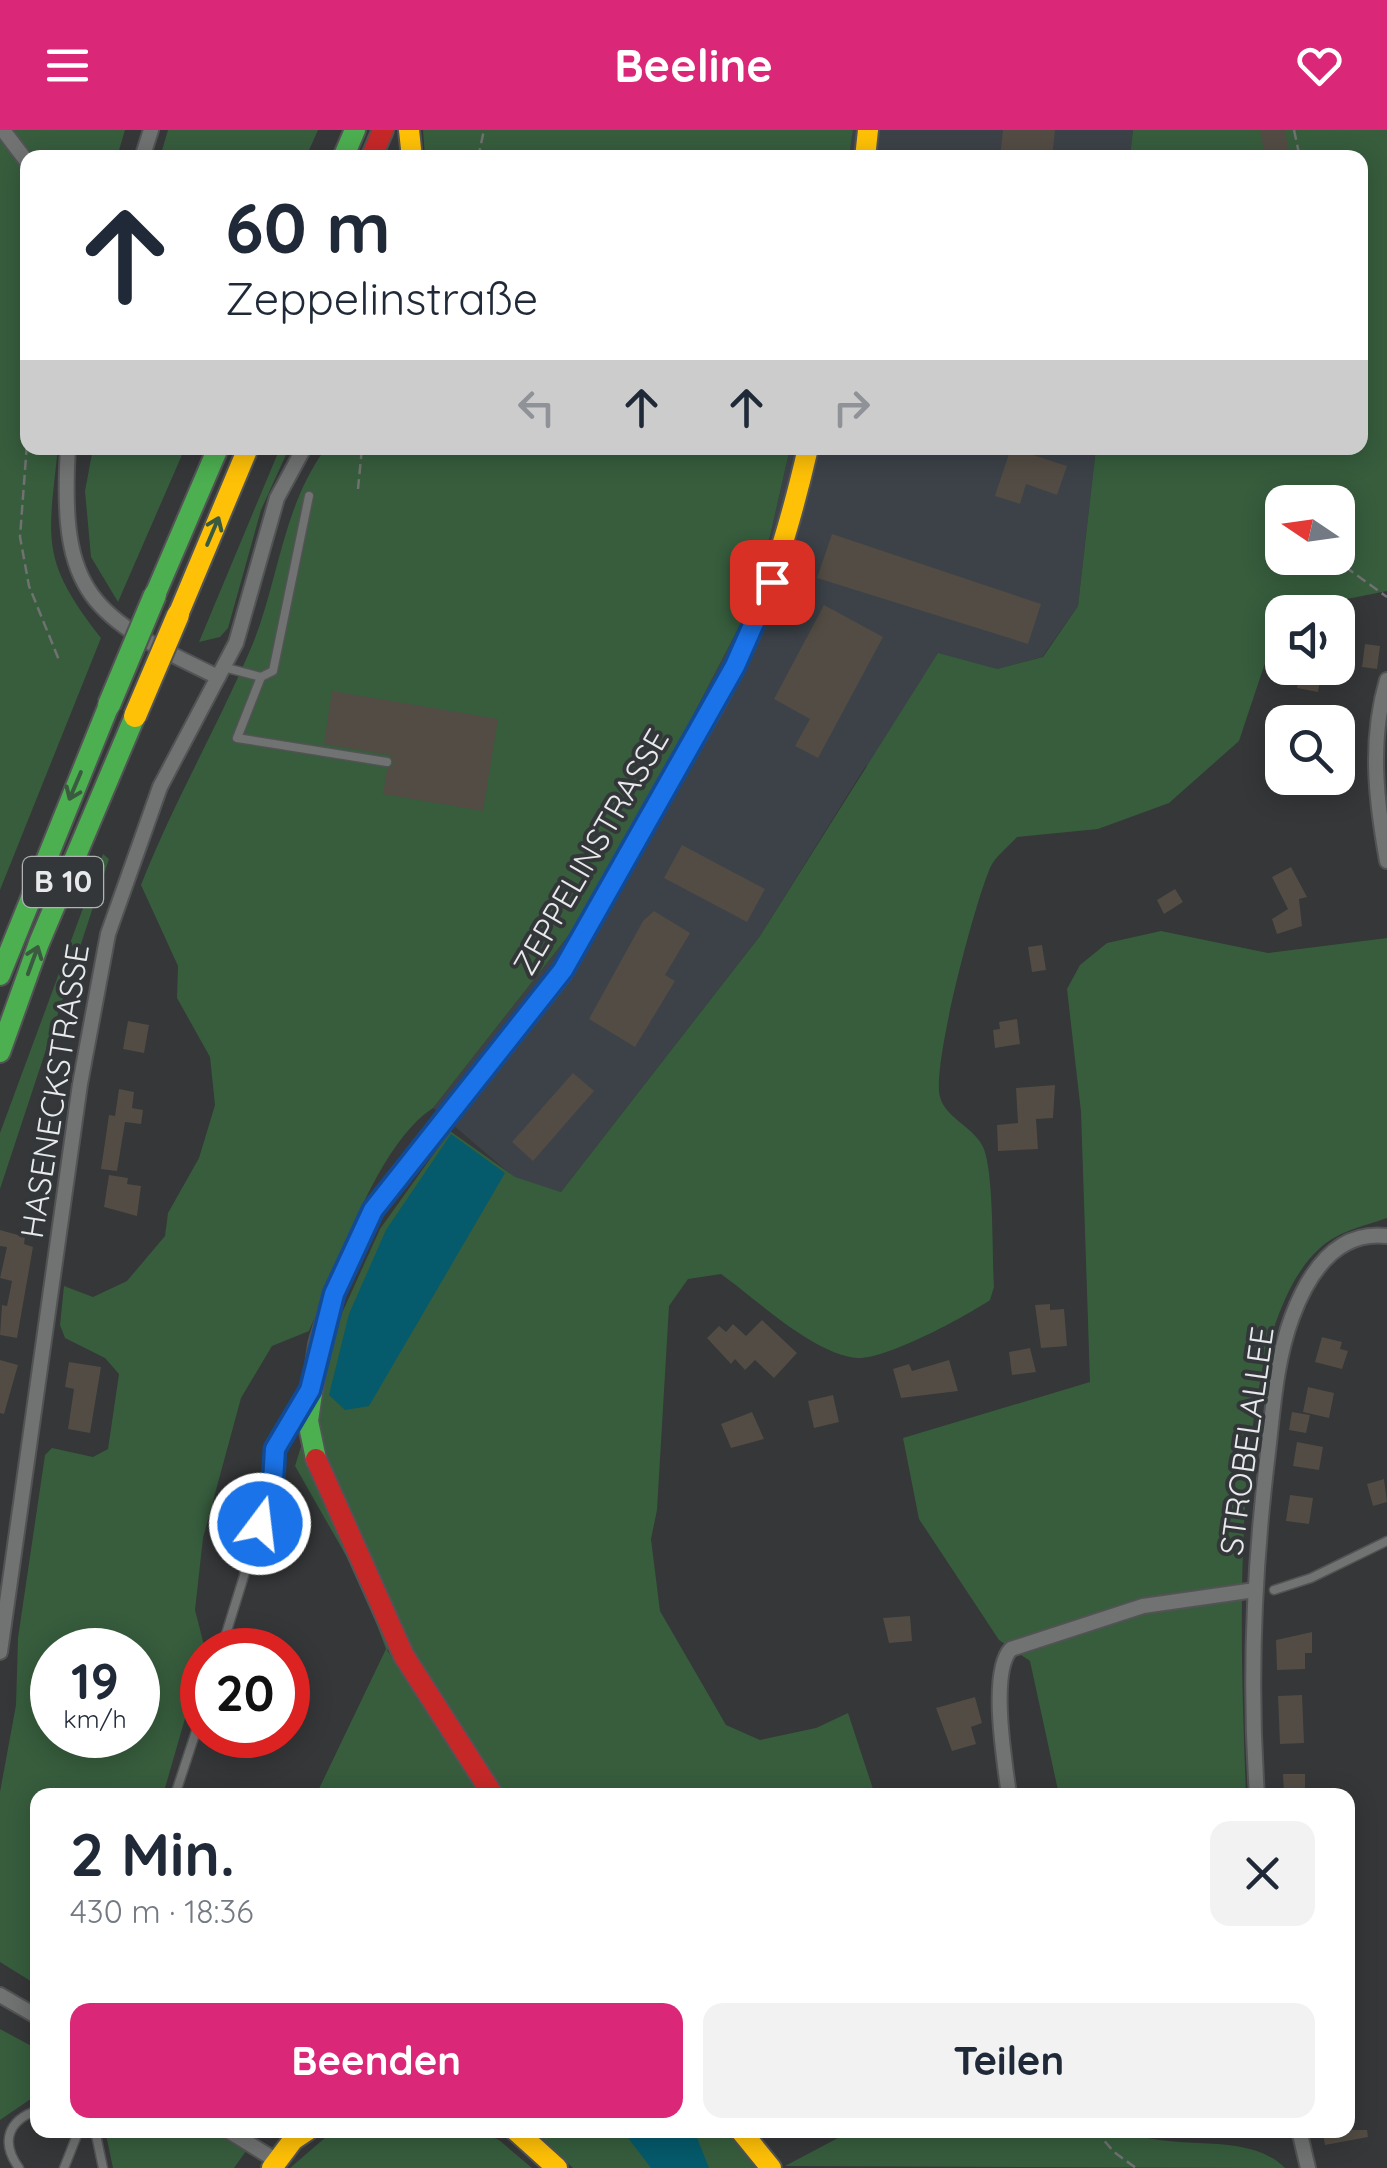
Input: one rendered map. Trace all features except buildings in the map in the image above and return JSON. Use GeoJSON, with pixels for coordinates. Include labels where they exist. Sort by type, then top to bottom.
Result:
{"type":"FeatureCollection","features":[{"type":"Feature","properties":{"kind":"main road"},"geometry":{"type":"LineString","coordinates":[[200,489],[207,455]]}},
{"type":"Feature","properties":{"kind":"main road","name":"B 10"},"geometry":{"type":"LineString","coordinates":[[0,975],[215,455]]}},
{"type":"Feature","properties":{"kind":"main road","name":"B 10"},"geometry":{"type":"LineString","coordinates":[[0,1052],[39,942],[245,455]]}},
{"type":"Feature","properties":{"kind":"main road","name":"ZEPPELINSTRASSE"},"geometry":{"type":"LineString","coordinates":[[489,1788],[404,1656],[313,1454],[308,1421],[310,1390],[334,1294],[373,1210],[563,970],[735,666],[782,555],[806,455]]}},
{"type":"Feature","properties":{"kind":"main road"},"geometry":{"type":"LineString","coordinates":[[275,2164],[300,2138]]}},
{"type":"Feature","properties":{"kind":"main road"},"geometry":{"type":"LineString","coordinates":[[523,2138],[557,2168]]}},
{"type":"Feature","properties":{"kind":"main road"},"geometry":{"type":"LineString","coordinates":[[746,2138],[770,2168]]}},
{"type":"Feature","properties":{"kind":"street"},"geometry":{"type":"LineString","coordinates":[[3,130],[20,152]]}},
{"type":"Feature","properties":{"kind":"street"},"geometry":{"type":"LineString","coordinates":[[68,455],[65,511],[70,552],[95,604],[142,642],[221,672]]}},
{"type":"Feature","properties":{"kind":"street","name":"HASENECKSTRASSE"},"geometry":{"type":"LineString","coordinates":[[0,1652],[80,1084],[108,934],[160,787],[243,622],[277,498],[300,455]]}},
{"type":"Feature","properties":{"kind":"street"},"geometry":{"type":"LineString","coordinates":[[1387,680],[1378,710],[1375,764],[1387,861]]}},
{"type":"Feature","properties":{"kind":"street","name":"STROBELALLEE"},"geometry":{"type":"LineString","coordinates":[[1256,1788],[1255,1590],[1274,1399],[1292,1317],[1318,1268],[1333,1251],[1366,1234],[1387,1236]]}},
{"type":"Feature","properties":{"kind":"street","name":"STROBELALLEE"},"geometry":{"type":"LineString","coordinates":[[1008,1788],[1000,1680],[1004,1656],[1010,1650],[1143,1606],[1255,1590]]}},
{"type":"Feature","properties":{"kind":"street"},"geometry":{"type":"LineString","coordinates":[[0,1994],[30,2012]]}},
{"type":"Feature","properties":{"kind":"street"},"geometry":{"type":"LineString","coordinates":[[238,2138],[275,2164]]}},
{"type":"Feature","properties":{"kind":"street"},"geometry":{"type":"LineString","coordinates":[[1302,2138],[1308,2168]]}},
{"type":"Feature","properties":{"kind":"lane"},"geometry":{"type":"LineString","coordinates":[[221,672],[261,677],[273,671],[308,496]]}},
{"type":"Feature","properties":{"kind":"lane"},"geometry":{"type":"LineString","coordinates":[[261,677],[237,738],[387,762]]}},
{"type":"Feature","properties":{"kind":"lane"},"geometry":{"type":"LineString","coordinates":[[228,1628],[273,1482],[275,1449],[310,1390]]}},
{"type":"Feature","properties":{"kind":"lane"},"geometry":{"type":"LineString","coordinates":[[1274,1590],[1311,1578],[1387,1541]]}},
{"type":"Feature","properties":{"kind":"lane"},"geometry":{"type":"LineString","coordinates":[[177,1788],[187,1758]]}},
{"type":"Feature","properties":{"kind":"lane"},"geometry":{"type":"LineString","coordinates":[[19,2168],[7,2144],[8,2133],[14,2122],[30,2114]]}},
{"type":"Feature","properties":{"kind":"lane"},"geometry":{"type":"LineString","coordinates":[[64,2168],[77,2138]]}},
{"type":"Feature","properties":{"kind":"lane"},"geometry":{"type":"LineString","coordinates":[[96,2138],[102,2168]]}},
{"type":"Feature","properties":{"kind":"path"},"geometry":{"type":"LineString","coordinates":[[26,455],[20,537],[29,586],[59,660]]}},
{"type":"Feature","properties":{"kind":"path"},"geometry":{"type":"LineString","coordinates":[[358,489],[361,455]]}},
{"type":"Feature","properties":{"kind":"path"},"geometry":{"type":"LineString","coordinates":[[1355,574],[1387,597]]}},
{"type":"Feature","properties":{"kind":"path"},"geometry":{"type":"LineString","coordinates":[[1103,2138],[1136,2168]]}},
{"type":"Feature","properties":{"kind":"shaded area"},"geometry":{"type":"Polygon","coordinates":[[[853,130],[1133,130],[1131,150],[850,150],[853,130]]]}},
{"type":"Feature","properties":{"kind":"shaded area"},"geometry":{"type":"Polygon","coordinates":[[[788,455],[1095,455],[1078,606],[1042,657],[997,669],[865,767],[760,936],[561,1192],[515,1178],[433,1108],[572,931],[741,623],[770,536],[788,455]]]}},
{"type":"Feature","properties":{"kind":"green space"},"geometry":{"type":"Polygon","coordinates":[[[0,130],[125,130],[119,150],[20,150],[20,455],[57,455],[53,549],[67,588],[101,638],[0,890],[0,130]]]}},
{"type":"Feature","properties":{"kind":"green space"},"geometry":{"type":"Polygon","coordinates":[[[168,130],[318,130],[309,150],[162,150],[168,130]]]}},
{"type":"Feature","properties":{"kind":"green space"},"geometry":{"type":"Polygon","coordinates":[[[423,130],[853,130],[850,150],[424,150],[423,130]]]}},
{"type":"Feature","properties":{"kind":"green space"},"geometry":{"type":"Polygon","coordinates":[[[1133,130],[1387,130],[1387,591],[1355,597],[1265,595],[1265,663],[1239,741],[1169,803],[1098,829],[1017,837],[991,866],[956,982],[939,1080],[943,1105],[984,1149],[991,1196],[994,1287],[990,1300],[905,1345],[857,1358],[822,1347],[804,1336],[721,1274],[688,1279],[669,1306],[657,1510],[651,1539],[660,1611],[726,1725],[760,1740],[816,1728],[848,1713],[873,1788],[499,1788],[468,1745],[406,1638],[387,1650],[477,1788],[319,1788],[386,1649],[361,1582],[295,1466],[342,1313],[380,1229],[450,1131],[515,1177],[561,1192],[760,936],[938,653],[997,669],[1043,657],[1078,606],[1095,455],[1368,455],[1368,150],[1131,150],[1133,130]]]}},
{"type":"Feature","properties":{"kind":"green space"},"geometry":{"type":"Polygon","coordinates":[[[92,455],[182,455],[118,602],[91,557],[85,491],[92,455]]]}},
{"type":"Feature","properties":{"kind":"green space"},"geometry":{"type":"Polygon","coordinates":[[[277,455],[286,455],[261,510],[228,628],[220,637],[199,642],[277,455]]]}},
{"type":"Feature","properties":{"kind":"green space"},"geometry":{"type":"Polygon","coordinates":[[[322,455],[788,455],[770,536],[741,623],[572,931],[433,1108],[394,1149],[360,1210],[309,1331],[272,1346],[241,1398],[203,1538],[195,1610],[200,1628],[180,1628],[180,1736],[165,1788],[30,1788],[30,1981],[0,1962],[0,1792],[16,1705],[18,1638],[45,1455],[52,1448],[93,1457],[108,1449],[119,1374],[105,1358],[65,1338],[60,1325],[64,1286],[93,1297],[127,1281],[165,1236],[168,1213],[199,1158],[215,1105],[210,1057],[177,998],[178,966],[141,885],[248,655],[289,523],[322,455]]]}},
{"type":"Feature","properties":{"kind":"green space"},"geometry":{"type":"Polygon","coordinates":[[[103,854],[109,859],[0,1189],[0,1133],[103,854]]]}},
{"type":"Feature","properties":{"kind":"green space"},"geometry":{"type":"Polygon","coordinates":[[[1161,931],[1268,953],[1387,938],[1387,1218],[1343,1233],[1319,1249],[1288,1293],[1267,1354],[1253,1427],[1242,1591],[1246,1788],[1057,1788],[1030,1661],[999,1640],[919,1519],[903,1438],[1090,1382],[1081,1112],[1067,989],[1080,965],[1107,943],[1161,931]]]}},
{"type":"Feature","properties":{"kind":"green space"},"geometry":{"type":"Polygon","coordinates":[[[0,2029],[30,2045],[30,2099],[0,2120],[0,2029]]]}},
{"type":"Feature","properties":{"kind":"green space"},"geometry":{"type":"Polygon","coordinates":[[[107,2138],[255,2138],[234,2168],[113,2168],[107,2138]]]}},
{"type":"Feature","properties":{"kind":"green space"},"geometry":{"type":"Polygon","coordinates":[[[325,2138],[495,2138],[532,2168],[290,2168],[325,2138]]]}},
{"type":"Feature","properties":{"kind":"green space"},"geometry":{"type":"Polygon","coordinates":[[[541,2138],[734,2138],[758,2168],[573,2168],[541,2138]]]}},
{"type":"Feature","properties":{"kind":"green space"},"geometry":{"type":"Polygon","coordinates":[[[838,2138],[1148,2138],[1250,2149],[1285,2168],[785,2166],[838,2138]]]}},
{"type":"Feature","properties":{"kind":"water"},"geometry":{"type":"Polygon","coordinates":[[[451,1134],[505,1173],[369,1406],[345,1410],[329,1395],[349,1314],[386,1230],[451,1134]]]}},
{"type":"Feature","properties":{"kind":"water"},"geometry":{"type":"Polygon","coordinates":[[[628,2138],[697,2138],[709,2168],[651,2168],[628,2138]]]}},
{"type":"Feature","properties":{"kind":"traffic: fast"},"geometry":{"type":"LineString","coordinates":[[346,150],[355,130]]}},
{"type":"Feature","properties":{"kind":"traffic: fast"},"geometry":{"type":"LineString","coordinates":[[155,595],[215,455]]}},
{"type":"Feature","properties":{"kind":"traffic: fast"},"geometry":{"type":"LineString","coordinates":[[109,705],[155,595]]}},
{"type":"Feature","properties":{"kind":"traffic: fast"},"geometry":{"type":"LineString","coordinates":[[0,975],[109,705]]}},
{"type":"Feature","properties":{"kind":"traffic: fast"},"geometry":{"type":"LineString","coordinates":[[0,1052],[39,943],[135,716]]}},
{"type":"Feature","properties":{"kind":"traffic: fast"},"geometry":{"type":"LineString","coordinates":[[316,1459],[308,1421],[319,1345],[334,1294],[373,1210],[563,971],[665,789]]}},
{"type":"Feature","properties":{"kind":"traffic: slow"},"geometry":{"type":"LineString","coordinates":[[409,130],[411,150]]}},
{"type":"Feature","properties":{"kind":"traffic: slow"},"geometry":{"type":"LineString","coordinates":[[866,150],[868,130]]}},
{"type":"Feature","properties":{"kind":"traffic: slow"},"geometry":{"type":"LineString","coordinates":[[178,615],[245,455]]}},
{"type":"Feature","properties":{"kind":"traffic: slow"},"geometry":{"type":"LineString","coordinates":[[665,789],[728,678],[757,617],[806,455]]}},
{"type":"Feature","properties":{"kind":"traffic: slow"},"geometry":{"type":"LineString","coordinates":[[135,716],[178,615]]}},
{"type":"Feature","properties":{"kind":"traffic: slow"},"geometry":{"type":"LineString","coordinates":[[272,2168],[296,2138]]}},
{"type":"Feature","properties":{"kind":"traffic: slow"},"geometry":{"type":"LineString","coordinates":[[524,2138],[557,2168]]}},
{"type":"Feature","properties":{"kind":"traffic: slow"},"geometry":{"type":"LineString","coordinates":[[747,2138],[771,2168]]}},
{"type":"Feature","properties":{"kind":"traffic: jam"},"geometry":{"type":"LineString","coordinates":[[374,150],[383,130]]}},
{"type":"Feature","properties":{"kind":"traffic: jam"},"geometry":{"type":"LineString","coordinates":[[316,1459],[404,1656],[489,1788]]}},
{"type":"Feature","properties":{"kind":"route"},"geometry":{"type":"LineString","coordinates":[[260,1524],[273,1482],[275,1449],[310,1390],[334,1294],[373,1210],[563,970],[735,666],[772,582]]}}]}
